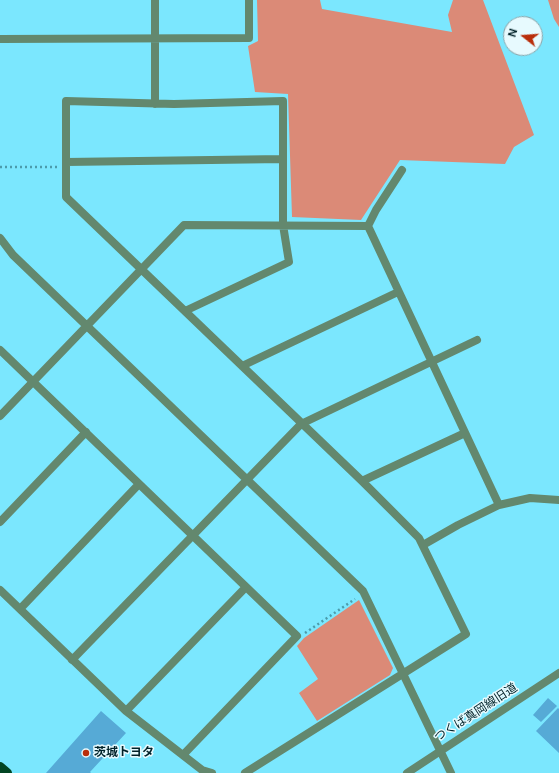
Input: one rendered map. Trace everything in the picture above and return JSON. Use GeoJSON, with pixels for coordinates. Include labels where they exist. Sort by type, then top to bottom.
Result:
{"type":"FeatureCollection","features":[{"type":"Feature","properties":{"kind":"main road"},"geometry":{"type":"LineString","coordinates":[[0,767],[7,773]]}},
{"type":"Feature","properties":{"kind":"street"},"geometry":{"type":"LineString","coordinates":[[155,0],[155,104]]}},
{"type":"Feature","properties":{"kind":"street"},"geometry":{"type":"LineString","coordinates":[[0,39],[249,38],[249,0]]}},
{"type":"Feature","properties":{"kind":"street"},"geometry":{"type":"LineString","coordinates":[[185,311],[289,262],[283,225],[283,101],[155,104],[66,101],[66,197],[362,481],[419,538],[466,634],[244,773]]}},
{"type":"Feature","properties":{"kind":"street"},"geometry":{"type":"LineString","coordinates":[[66,164],[283,159]]}},
{"type":"Feature","properties":{"kind":"street"},"geometry":{"type":"LineString","coordinates":[[368,226],[376,210],[402,170]]}},
{"type":"Feature","properties":{"kind":"street"},"geometry":{"type":"LineString","coordinates":[[0,416],[184,225],[368,226]]}},
{"type":"Feature","properties":{"kind":"street"},"geometry":{"type":"LineString","coordinates":[[368,226],[499,505]]}},
{"type":"Feature","properties":{"kind":"street"},"geometry":{"type":"LineString","coordinates":[[0,238],[13,255],[364,593],[404,673],[451,773]]}},
{"type":"Feature","properties":{"kind":"street"},"geometry":{"type":"LineString","coordinates":[[242,366],[398,292]]}},
{"type":"Feature","properties":{"kind":"street"},"geometry":{"type":"LineString","coordinates":[[72,660],[301,424],[477,340]]}},
{"type":"Feature","properties":{"kind":"street"},"geometry":{"type":"LineString","coordinates":[[0,350],[297,636],[183,755]]}},
{"type":"Feature","properties":{"kind":"street"},"geometry":{"type":"LineString","coordinates":[[0,522],[86,432]]}},
{"type":"Feature","properties":{"kind":"street"},"geometry":{"type":"LineString","coordinates":[[362,481],[465,433]]}},
{"type":"Feature","properties":{"kind":"street"},"geometry":{"type":"LineString","coordinates":[[20,609],[139,484]]}},
{"type":"Feature","properties":{"kind":"street"},"geometry":{"type":"LineString","coordinates":[[423,545],[458,525],[499,505],[530,498],[559,500]]}},
{"type":"Feature","properties":{"kind":"street"},"geometry":{"type":"LineString","coordinates":[[126,711],[246,587]]}},
{"type":"Feature","properties":{"kind":"street"},"geometry":{"type":"LineString","coordinates":[[0,590],[126,711],[202,770],[212,773]]}},
{"type":"Feature","properties":{"kind":"street","name":"つくば真岡線旧道"},"geometry":{"type":"LineString","coordinates":[[407,773],[559,673]]}},
{"type":"Feature","properties":{"kind":"path"},"geometry":{"type":"LineString","coordinates":[[0,167],[66,164]]}},
{"type":"Feature","properties":{"kind":"path"},"geometry":{"type":"LineString","coordinates":[[297,636],[304,634],[364,593]]}},
{"type":"Feature","properties":{"kind":"shaded area"},"geometry":{"type":"Polygon","coordinates":[[[257,0],[320,0],[322,9],[452,32],[448,15],[453,0],[483,0],[534,135],[514,147],[505,164],[400,160],[361,220],[292,217],[288,94],[255,92],[248,46],[258,41],[257,0]]]}},
{"type":"Feature","properties":{"kind":"shaded area"},"geometry":{"type":"Polygon","coordinates":[[[548,0],[559,0],[559,27],[554,19],[548,0]]]}},
{"type":"Feature","properties":{"kind":"shaded area"},"geometry":{"type":"Polygon","coordinates":[[[359,600],[393,668],[390,675],[317,721],[299,693],[318,679],[297,646],[304,638],[359,600]]]}},
{"type":"Feature","properties":{"kind":"building"},"geometry":{"type":"Polygon","coordinates":[[[548,698],[557,706],[541,722],[533,715],[548,698]]]}},
{"type":"Feature","properties":{"kind":"building"},"geometry":{"type":"Polygon","coordinates":[[[558,708],[559,709],[559,753],[536,731],[558,708]]]}},
{"type":"Feature","properties":{"kind":"building","name":"茨城トヨタ"},"geometry":{"type":"Polygon","coordinates":[[[101,711],[126,733],[90,772],[91,773],[46,773],[101,711]]]}},
{"type":"Feature","properties":{"kind":"place","name":"茨城トヨタ"},"geometry":{"type":"Point","coordinates":[86,753]}}]}
